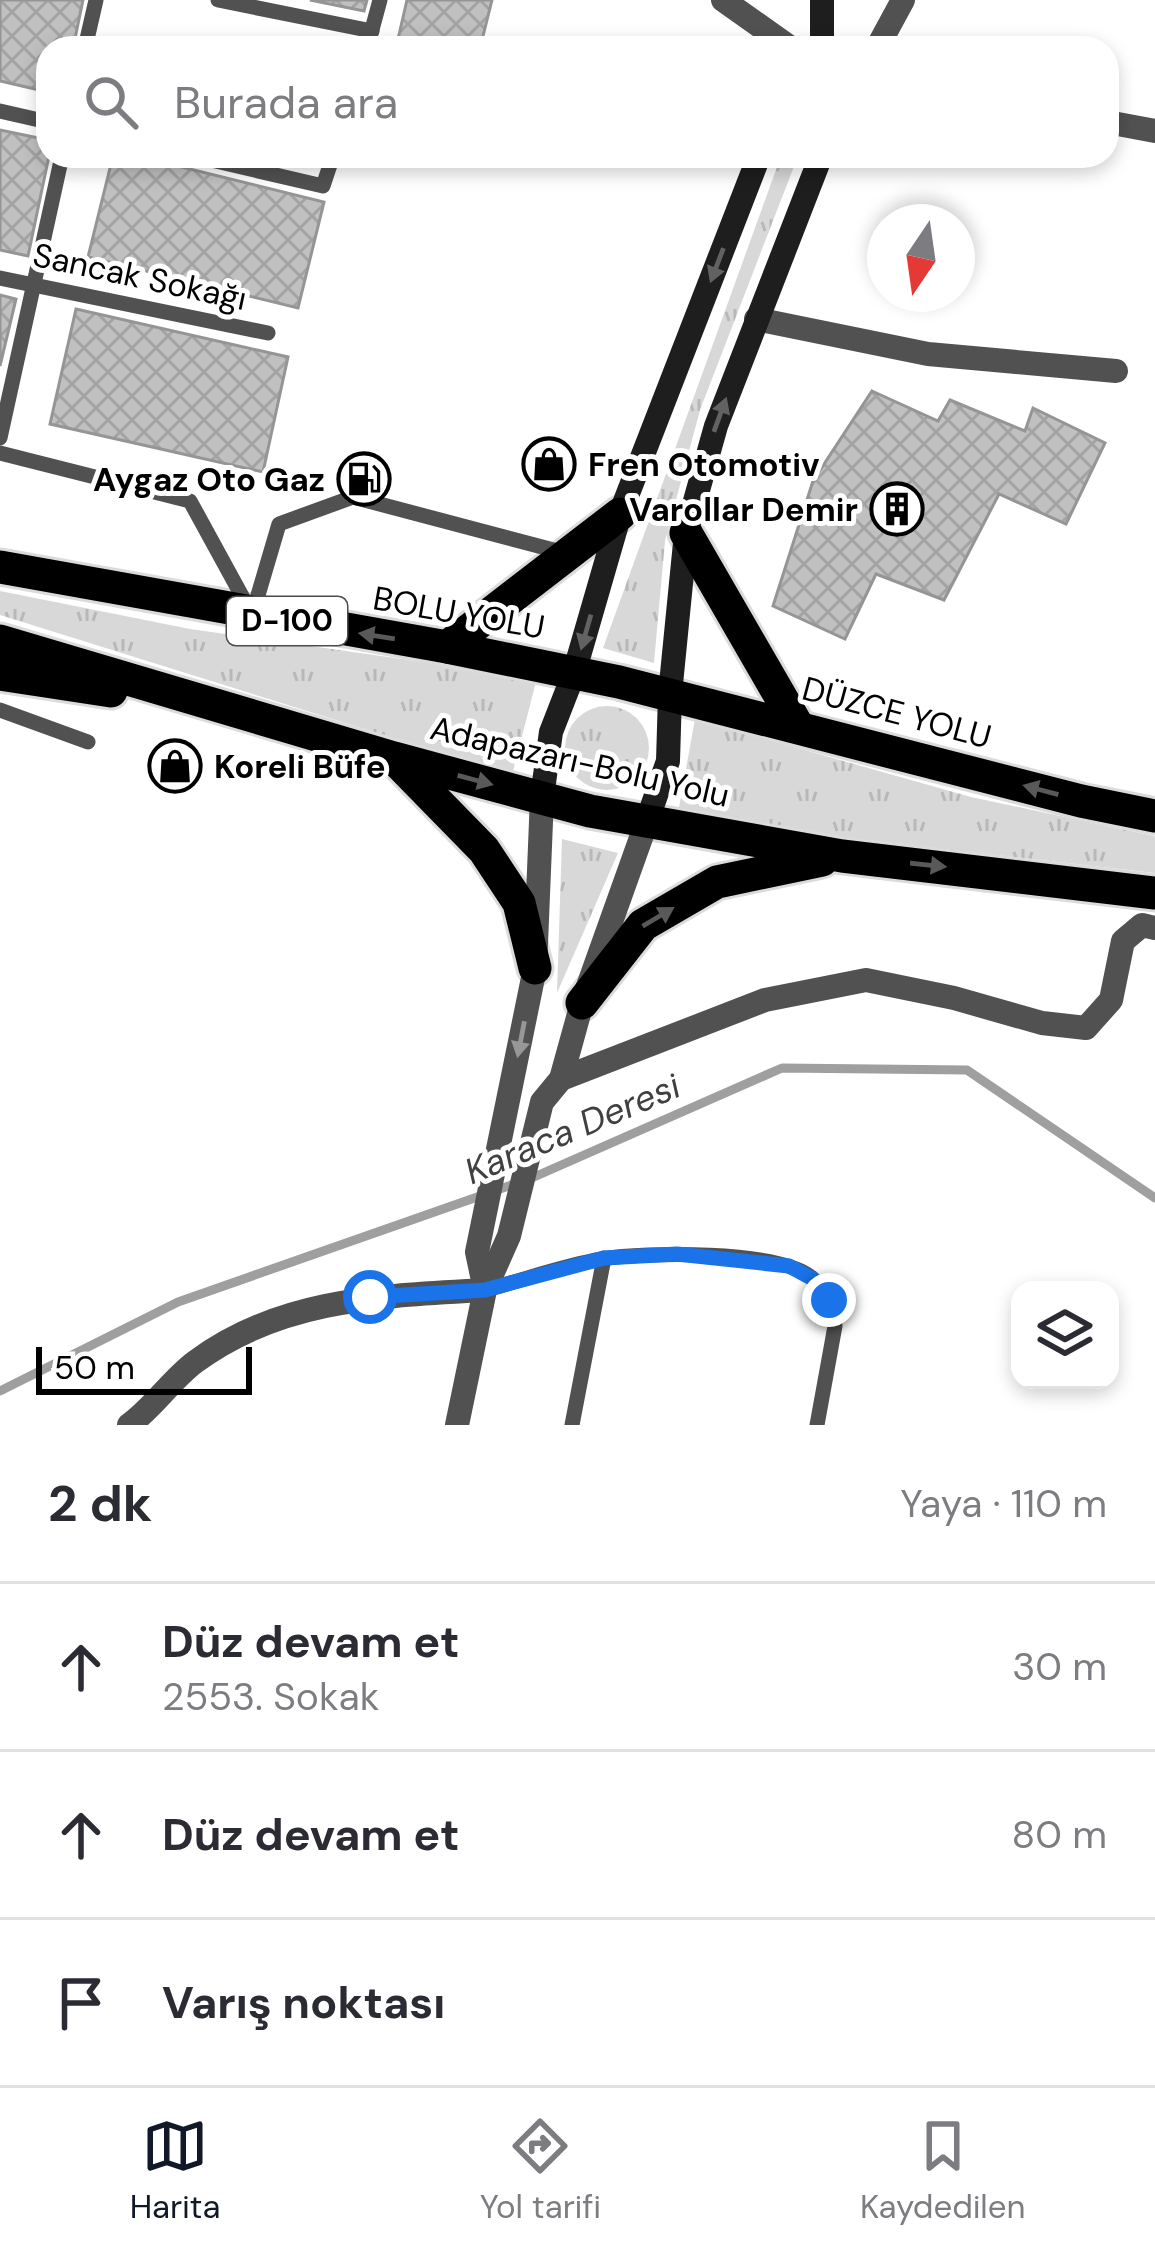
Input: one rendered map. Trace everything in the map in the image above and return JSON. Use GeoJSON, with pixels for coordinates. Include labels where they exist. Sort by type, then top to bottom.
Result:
{"type":"FeatureCollection","features":[{"type":"Feature","properties":{"kind":"highway"},"geometry":{"type":"LineString","coordinates":[[447,647],[620,514]]}},
{"type":"Feature","properties":{"kind":"highway"},"geometry":{"type":"LineString","coordinates":[[686,533],[797,725]]}},
{"type":"Feature","properties":{"kind":"highway"},"geometry":{"type":"LineString","coordinates":[[0,557],[60,581]]}},
{"type":"Feature","properties":{"kind":"highway","name":"BOLU YOLU"},"geometry":{"type":"LineString","coordinates":[[0,567],[620,682]]}},
{"type":"Feature","properties":{"kind":"highway","name":"Adapazarı-Bolu Yolu"},"geometry":{"type":"LineString","coordinates":[[0,641],[394,758],[647,821],[842,856],[1155,893]]}},
{"type":"Feature","properties":{"kind":"highway"},"geometry":{"type":"LineString","coordinates":[[0,674],[220,706]]}},
{"type":"Feature","properties":{"kind":"highway","name":"DÜZCE YOLU"},"geometry":{"type":"LineString","coordinates":[[620,682],[1155,816]]}},
{"type":"Feature","properties":{"kind":"highway"},"geometry":{"type":"LineString","coordinates":[[394,758],[484,850],[519,903],[535,968]]}},
{"type":"Feature","properties":{"kind":"highway"},"geometry":{"type":"LineString","coordinates":[[582,1004],[643,925],[718,882],[842,856]]}},
{"type":"Feature","properties":{"kind":"main road"},"geometry":{"type":"LineString","coordinates":[[822,0],[822,36]]}},
{"type":"Feature","properties":{"kind":"main road"},"geometry":{"type":"LineString","coordinates":[[542,797],[551,732],[574,673],[620,514],[754,168]]}},
{"type":"Feature","properties":{"kind":"main road"},"geometry":{"type":"LineString","coordinates":[[647,821],[668,761],[686,533],[716,426],[815,168]]}},
{"type":"Feature","properties":{"kind":"street"},"geometry":{"type":"LineString","coordinates":[[723,0],[774,36]]}},
{"type":"Feature","properties":{"kind":"street"},"geometry":{"type":"LineString","coordinates":[[883,36],[902,0]]}},
{"type":"Feature","properties":{"kind":"street"},"geometry":{"type":"LineString","coordinates":[[1119,124],[1155,130]]}},
{"type":"Feature","properties":{"kind":"street"},"geometry":{"type":"LineString","coordinates":[[756,319],[928,354],[1116,371]]}},
{"type":"Feature","properties":{"kind":"street"},"geometry":{"type":"LineString","coordinates":[[485,1290],[477,1252],[535,968],[542,797]]}},
{"type":"Feature","properties":{"kind":"street"},"geometry":{"type":"LineString","coordinates":[[457,1425],[485,1290],[509,1236],[542,1102],[561,1079],[582,1004],[647,821]]}},
{"type":"Feature","properties":{"kind":"street"},"geometry":{"type":"LineString","coordinates":[[561,1079],[765,1000],[866,980],[1042,1023],[1086,1028],[1111,1000],[1123,941],[1142,926],[1155,928]]}},
{"type":"Feature","properties":{"kind":"street"},"geometry":{"type":"LineString","coordinates":[[129,1425],[194,1363],[264,1320],[370,1297],[485,1290]]}},
{"type":"Feature","properties":{"kind":"lane"},"geometry":{"type":"LineString","coordinates":[[88,36],[96,0]]}},
{"type":"Feature","properties":{"kind":"lane"},"geometry":{"type":"LineString","coordinates":[[218,0],[354,36]]}},
{"type":"Feature","properties":{"kind":"lane"},"geometry":{"type":"LineString","coordinates":[[370,36],[380,0]]}},
{"type":"Feature","properties":{"kind":"lane"},"geometry":{"type":"LineString","coordinates":[[0,111],[36,119]]}},
{"type":"Feature","properties":{"kind":"lane"},"geometry":{"type":"LineString","coordinates":[[0,438],[59,168]]}},
{"type":"Feature","properties":{"kind":"lane"},"geometry":{"type":"LineString","coordinates":[[246,168],[323,186],[328,168]]}},
{"type":"Feature","properties":{"kind":"lane","name":"Sancak Sokağı"},"geometry":{"type":"LineString","coordinates":[[0,278],[268,333]]}},
{"type":"Feature","properties":{"kind":"lane"},"geometry":{"type":"LineString","coordinates":[[0,453],[190,501],[252,615]]}},
{"type":"Feature","properties":{"kind":"lane"},"geometry":{"type":"LineString","coordinates":[[252,615],[279,524],[353,497],[571,555]]}},
{"type":"Feature","properties":{"kind":"lane"},"geometry":{"type":"LineString","coordinates":[[0,710],[88,742]]}},
{"type":"Feature","properties":{"kind":"lane"},"geometry":{"type":"LineString","coordinates":[[485,1290],[604,1258],[640,1255],[713,1256],[789,1266],[813,1279],[829,1300],[835,1326],[817,1425]]}},
{"type":"Feature","properties":{"kind":"lane"},"geometry":{"type":"LineString","coordinates":[[572,1425],[604,1258]]}},
{"type":"Feature","properties":{"kind":"green space"},"geometry":{"type":"Polygon","coordinates":[[[777,168],[793,168],[700,410],[665,541],[654,663],[603,648],[777,168]]]}},
{"type":"Feature","properties":{"kind":"green space"},"geometry":{"type":"Polygon","coordinates":[[[0,591],[190,629],[537,678],[512,775],[0,615],[0,591]]]}},
{"type":"Feature","properties":{"kind":"green space"},"geometry":{"type":"Polygon","coordinates":[[[607,706],[637,718],[649,748],[637,778],[607,790],[577,778],[565,748],[577,718],[607,706]]]}},
{"type":"Feature","properties":{"kind":"green space"},"geometry":{"type":"Polygon","coordinates":[[[695,719],[971,797],[1155,836],[1155,873],[795,832],[678,813],[695,719]]]}},
{"type":"Feature","properties":{"kind":"green space"},"geometry":{"type":"Polygon","coordinates":[[[562,839],[618,853],[557,993],[562,839]]]}},
{"type":"Feature","properties":{"kind":"building"},"geometry":{"type":"Polygon","coordinates":[[[0,0],[83,0],[76,36],[36,36],[36,89],[0,81],[0,0]]]}},
{"type":"Feature","properties":{"kind":"building"},"geometry":{"type":"Polygon","coordinates":[[[310,0],[367,0],[364,11],[310,0]]]}},
{"type":"Feature","properties":{"kind":"building"},"geometry":{"type":"Polygon","coordinates":[[[407,0],[492,0],[483,36],[399,36],[407,0]]]}},
{"type":"Feature","properties":{"kind":"building"},"geometry":{"type":"Polygon","coordinates":[[[0,130],[36,138],[36,168],[46,168],[28,256],[0,250],[0,130]]]}},
{"type":"Feature","properties":{"kind":"building"},"geometry":{"type":"Polygon","coordinates":[[[110,168],[186,168],[324,202],[298,308],[88,257],[110,168]]]}},
{"type":"Feature","properties":{"kind":"building"},"geometry":{"type":"Polygon","coordinates":[[[0,295],[16,299],[0,366],[0,295]]]}},
{"type":"Feature","properties":{"kind":"building"},"geometry":{"type":"Polygon","coordinates":[[[76,309],[288,357],[263,472],[50,424],[76,309]]]}},
{"type":"Feature","properties":{"kind":"building","name":"Varollar Demir"},"geometry":{"type":"Polygon","coordinates":[[[872,391],[938,421],[950,400],[1025,431],[1033,408],[1105,443],[1066,524],[999,494],[944,600],[876,574],[845,639],[773,606],[813,481],[872,391]]]}},
{"type":"Feature","properties":{"kind":"waterway","name":"Karaca Deresi"},"geometry":{"type":"LineString","coordinates":[[0,1391],[178,1302],[534,1177],[782,1068],[967,1070],[1155,1198]]}},
{"type":"Feature","properties":{"kind":"place","name":"Fren Otomotiv"},"geometry":{"type":"Point","coordinates":[549,464]}},
{"type":"Feature","properties":{"kind":"place","name":"Aygaz Oto Gaz"},"geometry":{"type":"Point","coordinates":[364,479]}},
{"type":"Feature","properties":{"kind":"place","name":"Varollar Demir"},"geometry":{"type":"Point","coordinates":[897,509]}},
{"type":"Feature","properties":{"kind":"place","name":"Koreli Büfe"},"geometry":{"type":"Point","coordinates":[175,766]}},
{"type":"Feature","properties":{"kind":"route"},"geometry":{"type":"LineString","coordinates":[[370,1297],[485,1290],[604,1258],[677,1254],[789,1266],[813,1279],[829,1300]]}}]}
